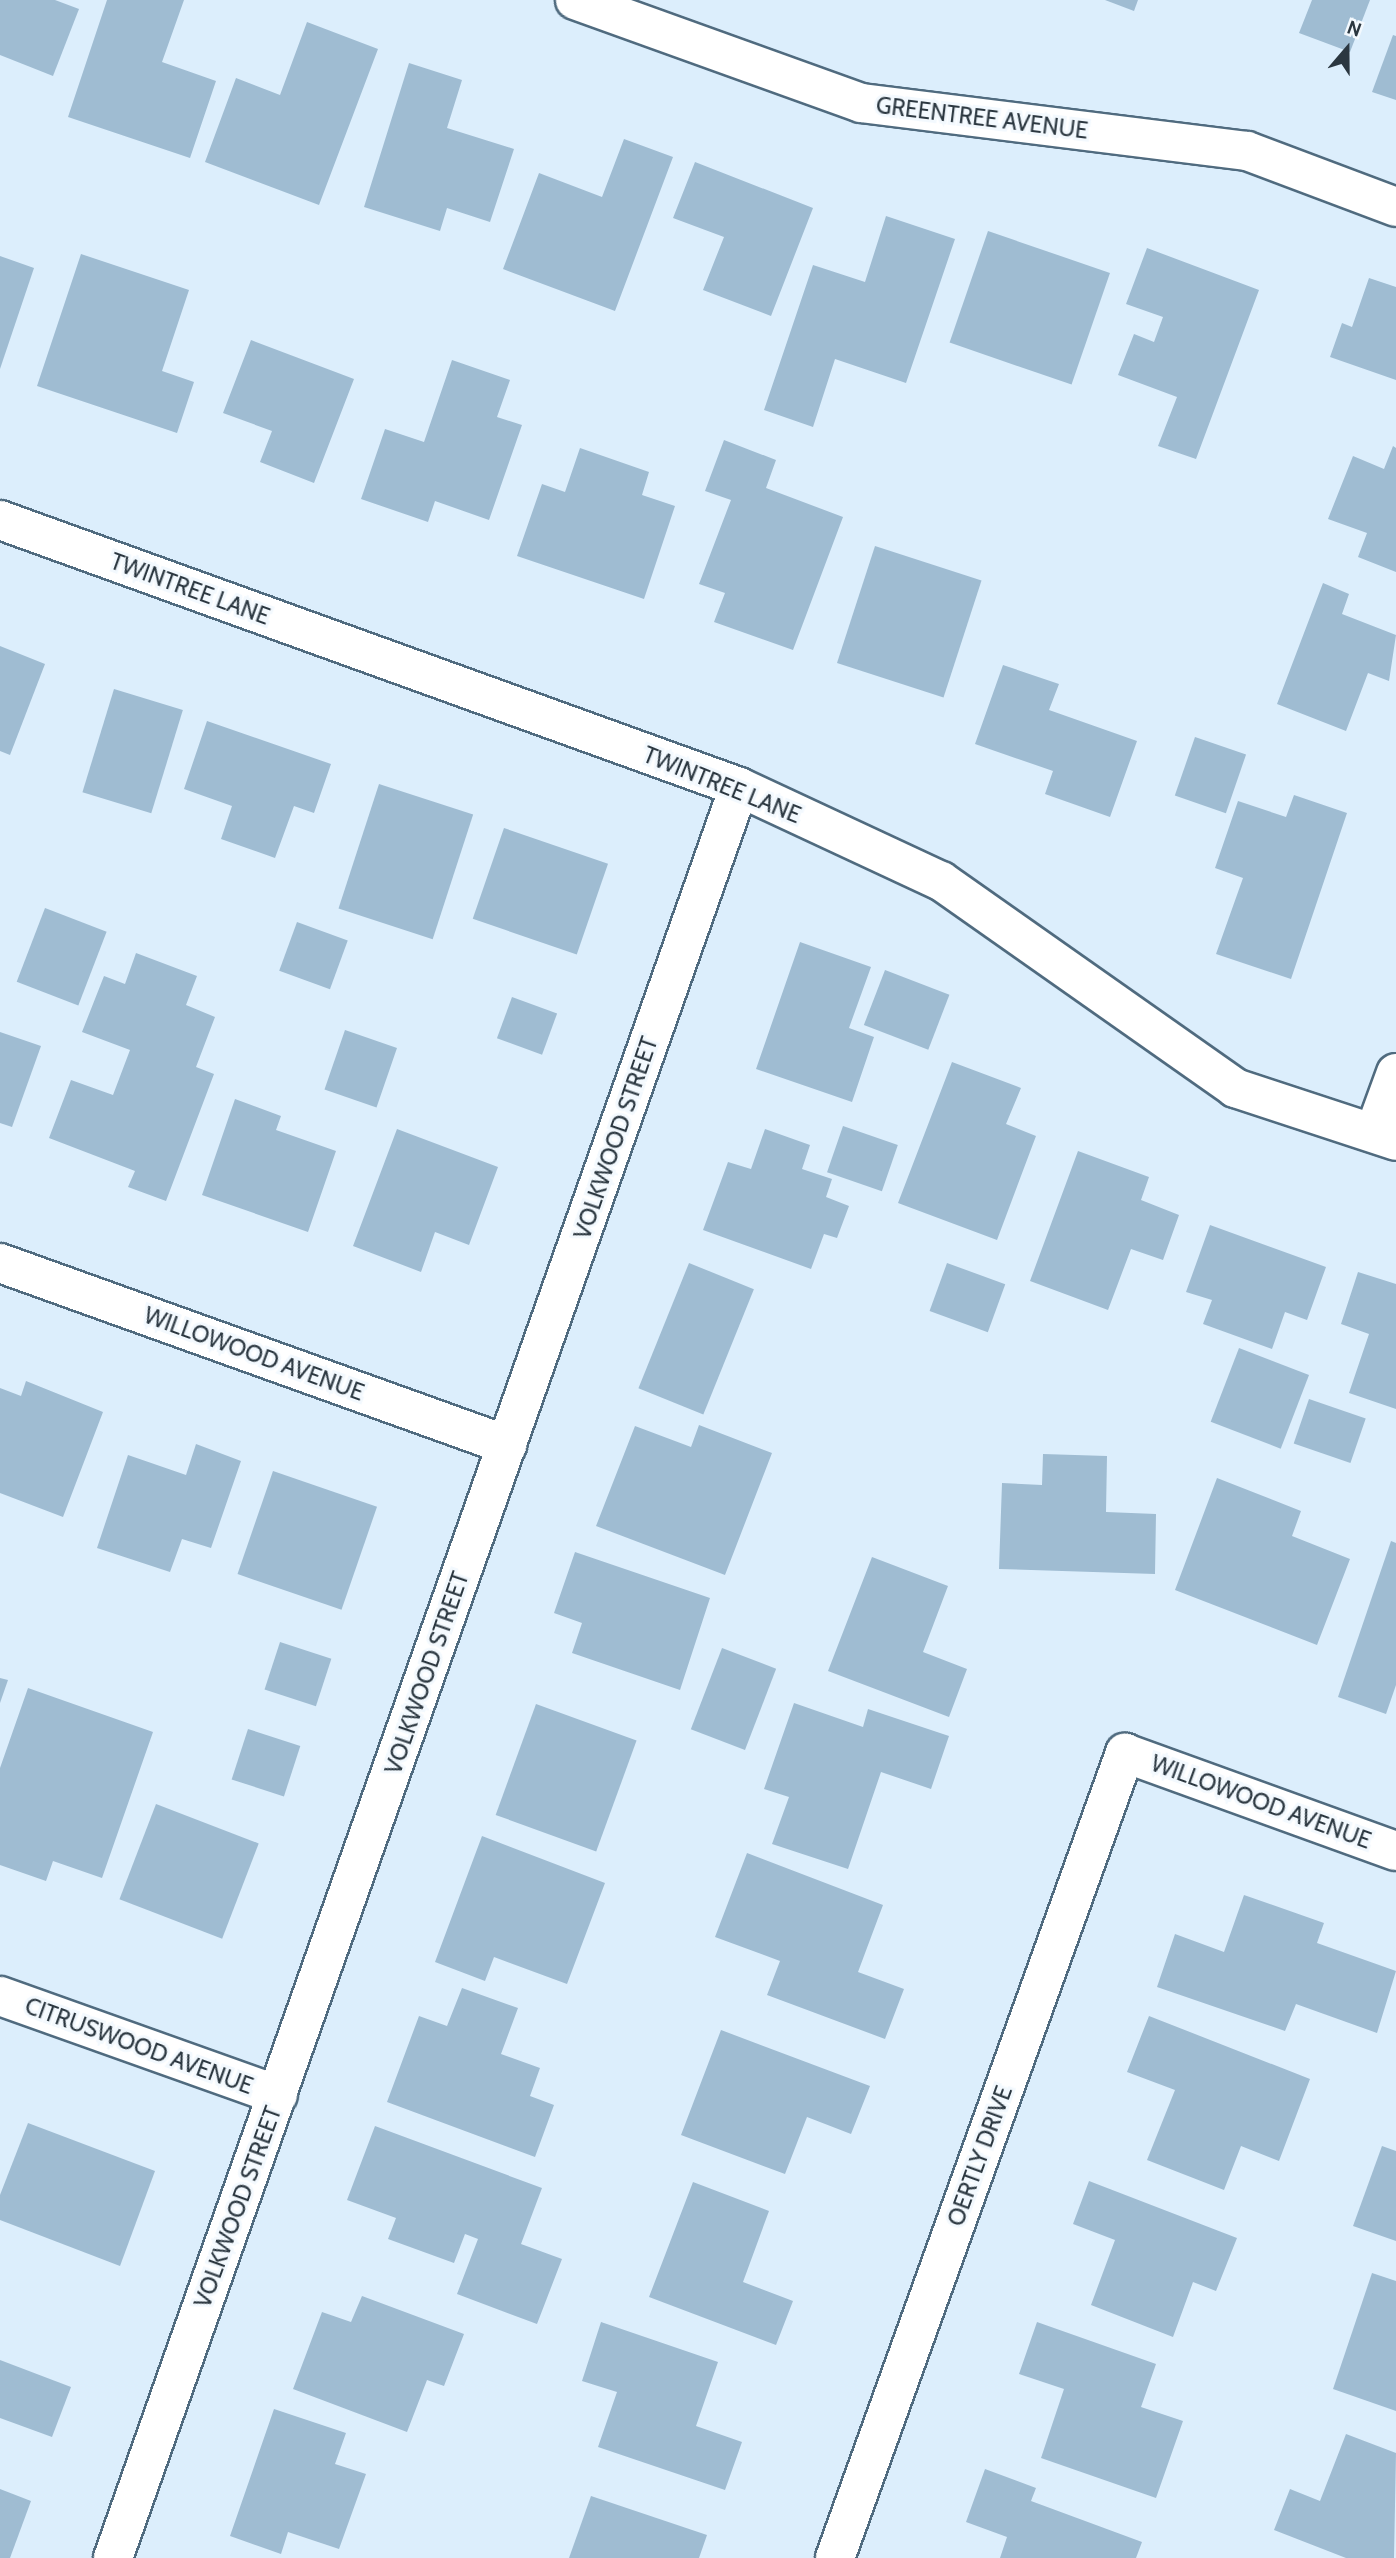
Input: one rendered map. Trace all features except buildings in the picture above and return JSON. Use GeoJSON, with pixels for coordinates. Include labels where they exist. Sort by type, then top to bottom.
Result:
{"type":"FeatureCollection","features":[{"type":"Feature","properties":{"kind":"street","name":"GREENTREE AVENUE"},"geometry":{"type":"LineString","coordinates":[[575,0],[861,103],[1247,151],[1396,207]]}},
{"type":"Feature","properties":{"kind":"street","name":"TWINTREE LANE"},"geometry":{"type":"LineString","coordinates":[[0,520],[739,787],[942,881],[1235,1088],[1385,1137]]}},
{"type":"Feature","properties":{"kind":"street","name":"VOLKWOOD STREET"},"geometry":{"type":"LineString","coordinates":[[113,2558],[739,787]]}},
{"type":"Feature","properties":{"kind":"street"},"geometry":{"type":"LineString","coordinates":[[1385,1137],[1396,1073]]}},
{"type":"Feature","properties":{"kind":"street","name":"WILLOWOOD AVENUE"},"geometry":{"type":"LineString","coordinates":[[0,1264],[507,1445]]}},
{"type":"Feature","properties":{"kind":"street","name":"WILLOWOOD AVENUE"},"geometry":{"type":"LineString","coordinates":[[1125,1753],[1396,1851]]}},
{"type":"Feature","properties":{"kind":"street","name":"OERTLY DRIVE"},"geometry":{"type":"LineString","coordinates":[[835,2558],[1125,1753]]}},
{"type":"Feature","properties":{"kind":"street","name":"CITRUSWOOD AVENUE"},"geometry":{"type":"LineString","coordinates":[[0,1996],[278,2095]]}}]}
